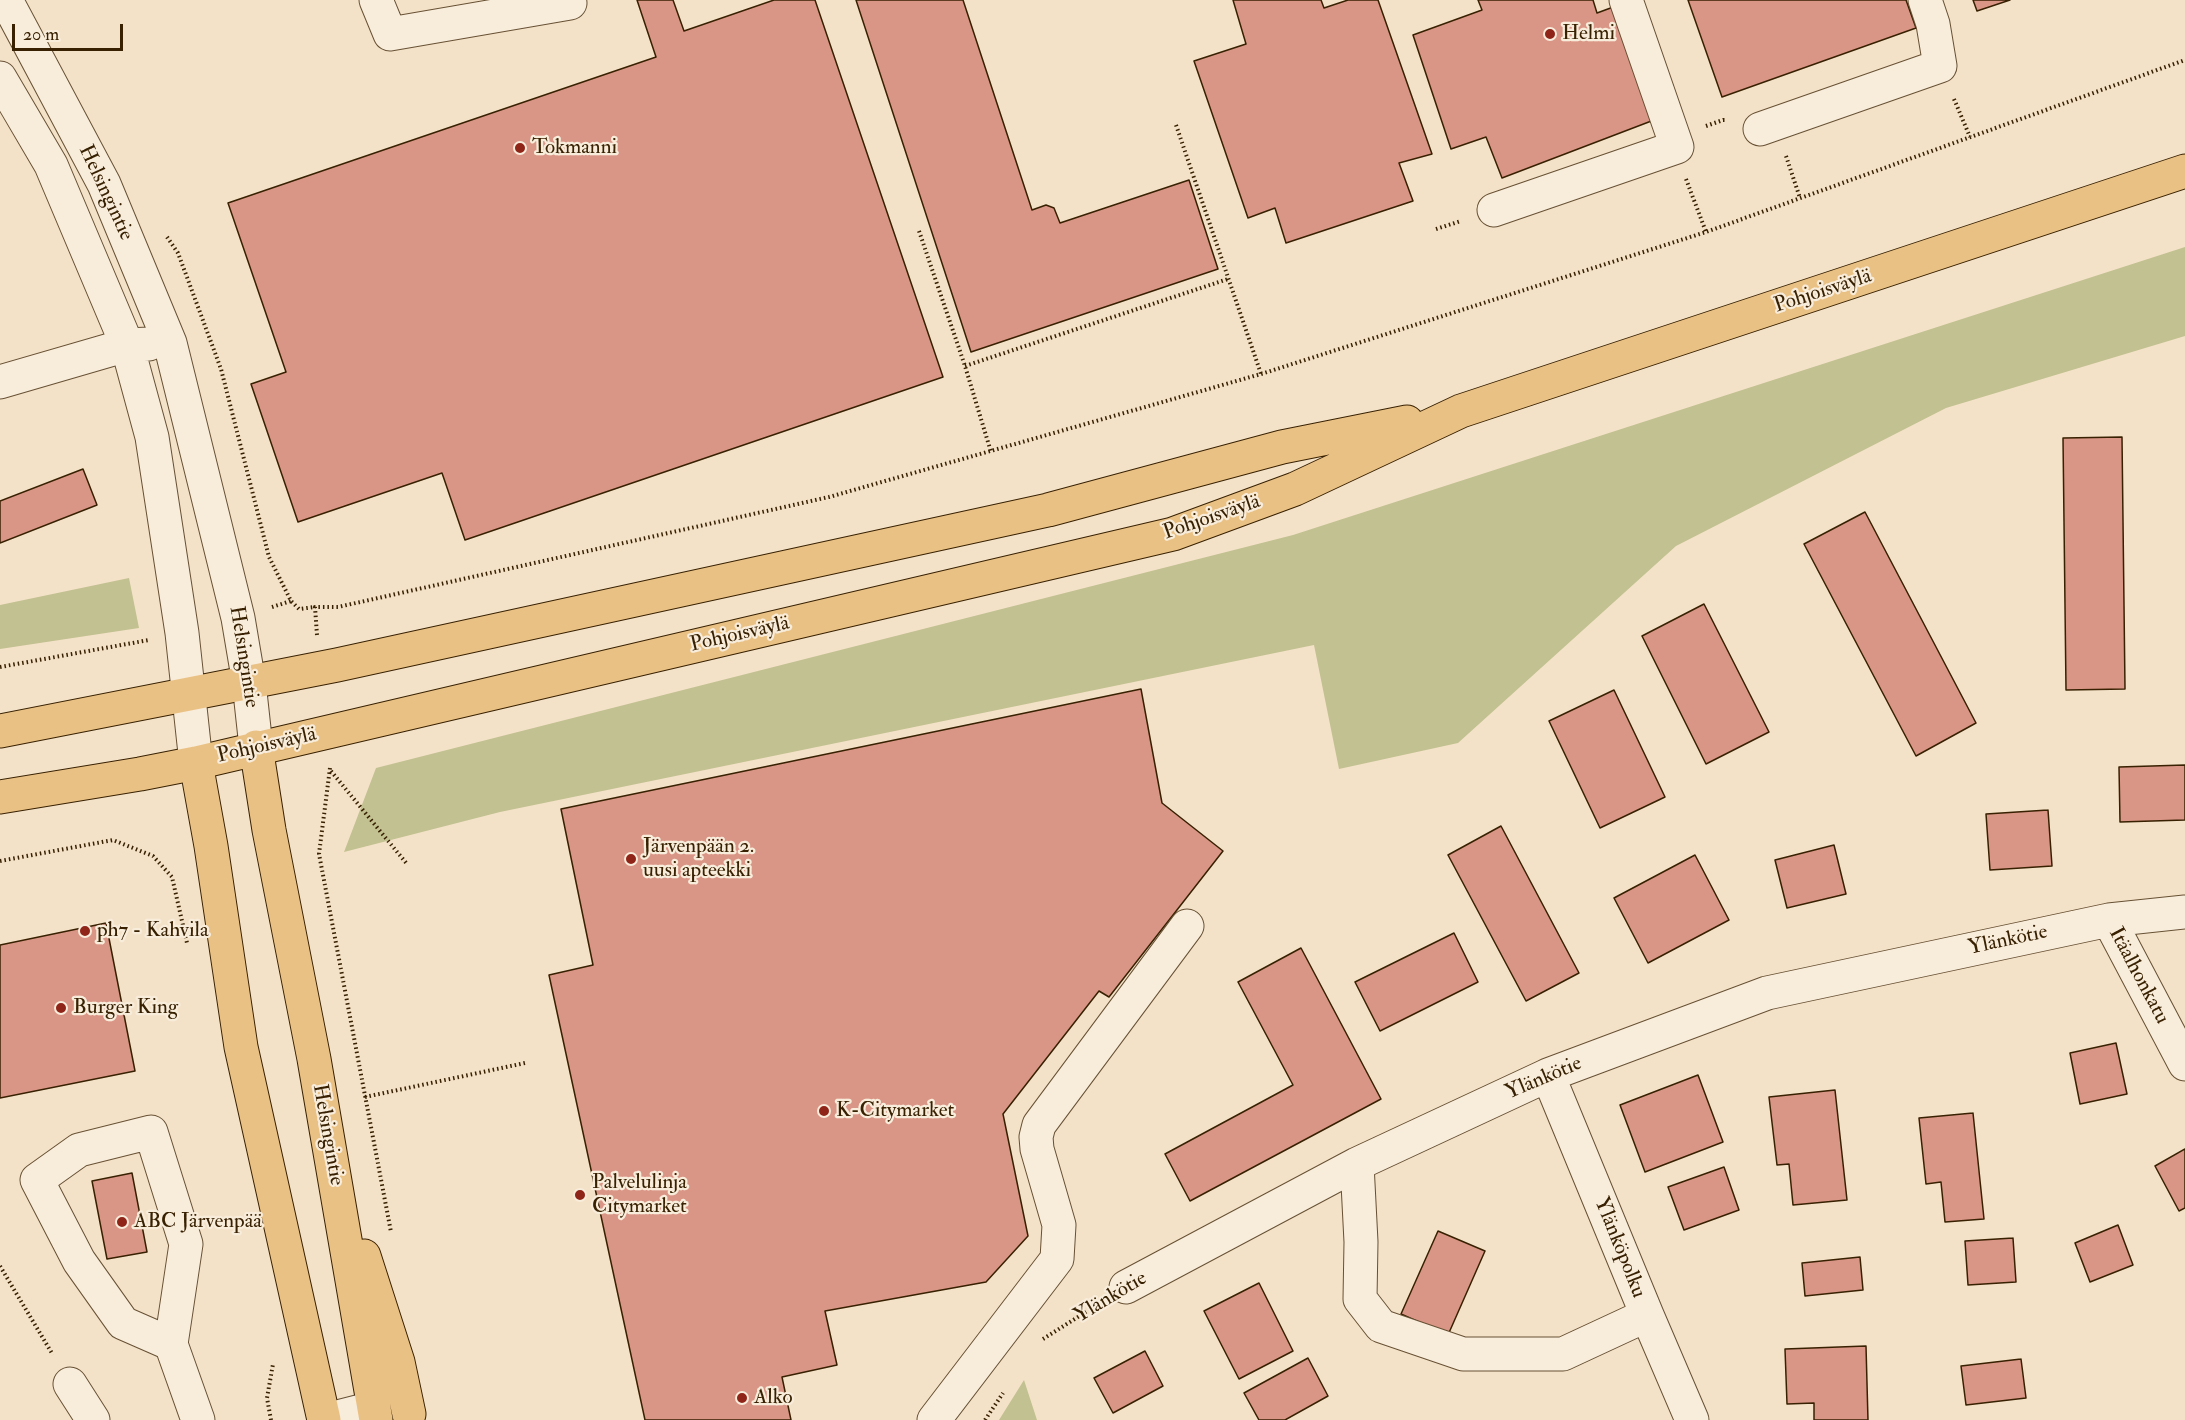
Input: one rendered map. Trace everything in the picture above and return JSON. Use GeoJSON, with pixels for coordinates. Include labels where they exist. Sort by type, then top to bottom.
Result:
{"type":"FeatureCollection","features":[{"type":"Feature","properties":{"kind":"main road","name":"Pohjoisväylä"},"geometry":{"type":"LineString","coordinates":[[0,797],[196,763],[256,747],[1173,534],[1295,489],[1461,411],[2185,171]]}},
{"type":"Feature","properties":{"kind":"main road","name":"Pohjoisväylä"},"geometry":{"type":"LineString","coordinates":[[0,731],[320,669],[1048,510],[1282,447],[1461,411]]}},
{"type":"Feature","properties":{"kind":"main road","name":"Helsingintie"},"geometry":{"type":"LineString","coordinates":[[256,747],[269,830],[332,1157],[375,1414]]}},
{"type":"Feature","properties":{"kind":"main road","name":"Helsingintie"},"geometry":{"type":"LineString","coordinates":[[196,763],[211,846],[241,1047],[325,1420]]}},
{"type":"Feature","properties":{"kind":"main road"},"geometry":{"type":"LineString","coordinates":[[332,1157],[398,1362],[410,1414]]}},
{"type":"Feature","properties":{"kind":"street","name":"Helsingintie"},"geometry":{"type":"LineString","coordinates":[[6,0],[104,184],[170,343],[238,618],[249,683],[256,747]]}},
{"type":"Feature","properties":{"kind":"street"},"geometry":{"type":"LineString","coordinates":[[376,0],[390,34],[570,3],[570,0]]}},
{"type":"Feature","properties":{"kind":"street"},"geometry":{"type":"LineString","coordinates":[[1494,210],[1676,143],[1626,0]]}},
{"type":"Feature","properties":{"kind":"street"},"geometry":{"type":"LineString","coordinates":[[1767,126],[1940,66],[1933,24],[1924,0]]}},
{"type":"Feature","properties":{"kind":"street","name":"Helsingintie"},"geometry":{"type":"LineString","coordinates":[[0,78],[51,165],[127,345],[152,438],[189,694],[196,763]]}},
{"type":"Feature","properties":{"kind":"street"},"geometry":{"type":"LineString","coordinates":[[0,382],[127,345],[170,343]]}},
{"type":"Feature","properties":{"kind":"street","name":"Ylänkötie"},"geometry":{"type":"LineString","coordinates":[[1126,1287],[1358,1164],[1548,1075],[1767,993],[2109,920],[2185,912]]}},
{"type":"Feature","properties":{"kind":"street","name":"Itäalhonkatu"},"geometry":{"type":"LineString","coordinates":[[2109,920],[2185,1064]]}},
{"type":"Feature","properties":{"kind":"street"},"geometry":{"type":"LineString","coordinates":[[934,1420],[1057,1258],[1059,1225],[1037,1149],[1036,1137],[1039,1125],[1187,926]]}},
{"type":"Feature","properties":{"kind":"street","name":"Ylänköpolku"},"geometry":{"type":"LineString","coordinates":[[1548,1075],[1692,1420]]}},
{"type":"Feature","properties":{"kind":"street"},"geometry":{"type":"LineString","coordinates":[[171,1344],[123,1323],[79,1261],[37,1180],[79,1150],[151,1132],[186,1245],[171,1344],[198,1420]]}},
{"type":"Feature","properties":{"kind":"street"},"geometry":{"type":"LineString","coordinates":[[1358,1164],[1361,1242],[1360,1299],[1381,1326],[1463,1354],[1563,1354],[1647,1315]]}},
{"type":"Feature","properties":{"kind":"street"},"geometry":{"type":"LineString","coordinates":[[70,1384],[93,1420]]}},
{"type":"Feature","properties":{"kind":"street"},"geometry":{"type":"LineString","coordinates":[[325,1420],[375,1414]]}},
{"type":"Feature","properties":{"kind":"path"},"geometry":{"type":"LineString","coordinates":[[320,669],[315,607],[338,607],[817,499],[991,452],[1261,374],[1706,232],[2185,60]]}},
{"type":"Feature","properties":{"kind":"path"},"geometry":{"type":"LineString","coordinates":[[1940,66],[1970,137]]}},
{"type":"Feature","properties":{"kind":"path"},"geometry":{"type":"LineString","coordinates":[[1706,232],[1689,194],[1676,143],[1723,120],[1767,126],[1800,198]]}},
{"type":"Feature","properties":{"kind":"path"},"geometry":{"type":"LineString","coordinates":[[1176,125],[1261,374]]}},
{"type":"Feature","properties":{"kind":"path"},"geometry":{"type":"LineString","coordinates":[[919,231],[965,366],[991,452]]}},
{"type":"Feature","properties":{"kind":"path"},"geometry":{"type":"LineString","coordinates":[[965,366],[1228,279]]}},
{"type":"Feature","properties":{"kind":"path"},"geometry":{"type":"LineString","coordinates":[[0,667],[152,639]]}},
{"type":"Feature","properties":{"kind":"path"},"geometry":{"type":"LineString","coordinates":[[329,731],[330,770],[319,854],[392,1234]]}},
{"type":"Feature","properties":{"kind":"path"},"geometry":{"type":"LineString","coordinates":[[330,770],[407,864]]}},
{"type":"Feature","properties":{"kind":"path"},"geometry":{"type":"LineString","coordinates":[[0,861],[113,840],[153,856],[172,877],[187,945]]}},
{"type":"Feature","properties":{"kind":"path"},"geometry":{"type":"LineString","coordinates":[[365,1096],[525,1063]]}},
{"type":"Feature","properties":{"kind":"path"},"geometry":{"type":"LineString","coordinates":[[0,1266],[70,1384]]}},
{"type":"Feature","properties":{"kind":"path","name":"Ylänkötie"},"geometry":{"type":"LineString","coordinates":[[1034,1345],[1126,1287]]}},
{"type":"Feature","properties":{"kind":"path"},"geometry":{"type":"LineString","coordinates":[[271,1420],[267,1398],[275,1355]]}},
{"type":"Feature","properties":{"kind":"path"},"geometry":{"type":"LineString","coordinates":[[985,1420],[1004,1392]]}},
{"type":"Feature","properties":{"kind":"shaded area"},"geometry":{"type":"Polygon","coordinates":[[[2185,247],[2185,336],[1946,408],[1676,546],[1458,743],[1339,769],[1314,645],[500,812],[344,852],[376,768],[1293,535],[2185,247]]]}},
{"type":"Feature","properties":{"kind":"shaded area"},"geometry":{"type":"Polygon","coordinates":[[[129,578],[139,628],[0,649],[0,605],[129,578]]]}},
{"type":"Feature","properties":{"kind":"shaded area"},"geometry":{"type":"Polygon","coordinates":[[[1024,1380],[1037,1420],[999,1420],[1024,1380]]]}},
{"type":"Feature","properties":{"kind":"building"},"geometry":{"type":"Polygon","coordinates":[[[637,0],[673,0],[684,31],[774,0],[815,0],[943,377],[465,540],[442,473],[298,522],[251,384],[286,372],[228,203],[656,57],[637,0]]]}},
{"type":"Feature","properties":{"kind":"building"},"geometry":{"type":"Polygon","coordinates":[[[856,0],[963,0],[1032,210],[1046,205],[1054,208],[1060,223],[1189,180],[1218,269],[971,352],[856,0]]]}},
{"type":"Feature","properties":{"kind":"building"},"geometry":{"type":"Polygon","coordinates":[[[1233,0],[1321,0],[1324,8],[1348,0],[1378,0],[1432,154],[1399,163],[1413,201],[1286,243],[1275,208],[1248,218],[1194,61],[1246,44],[1233,0]]]}},
{"type":"Feature","properties":{"kind":"building"},"geometry":{"type":"Polygon","coordinates":[[[1478,0],[1593,0],[1597,13],[1616,6],[1654,120],[1502,178],[1486,137],[1451,149],[1413,35],[1482,10],[1478,0]]]}},
{"type":"Feature","properties":{"kind":"building"},"geometry":{"type":"Polygon","coordinates":[[[1688,0],[1906,0],[1916,28],[1722,97],[1688,0]]]}},
{"type":"Feature","properties":{"kind":"building"},"geometry":{"type":"Polygon","coordinates":[[[1973,0],[2010,0],[1977,11],[1973,0]]]}},
{"type":"Feature","properties":{"kind":"building"},"geometry":{"type":"Polygon","coordinates":[[[2122,437],[2125,689],[2066,690],[2063,438],[2122,437]]]}},
{"type":"Feature","properties":{"kind":"building"},"geometry":{"type":"Polygon","coordinates":[[[83,469],[97,505],[0,543],[0,501],[83,469]]]}},
{"type":"Feature","properties":{"kind":"building"},"geometry":{"type":"Polygon","coordinates":[[[1865,512],[1976,723],[1916,756],[1804,544],[1865,512]]]}},
{"type":"Feature","properties":{"kind":"building"},"geometry":{"type":"Polygon","coordinates":[[[1704,604],[1769,732],[1706,764],[1642,636],[1704,604]]]}},
{"type":"Feature","properties":{"kind":"building"},"geometry":{"type":"Polygon","coordinates":[[[1141,689],[1162,803],[1223,851],[1109,997],[1099,991],[1003,1114],[1028,1236],[986,1282],[825,1311],[837,1365],[782,1377],[791,1420],[645,1420],[549,975],[593,965],[561,809],[1141,689]]]}},
{"type":"Feature","properties":{"kind":"building"},"geometry":{"type":"Polygon","coordinates":[[[1614,690],[1665,797],[1600,828],[1549,721],[1614,690]]]}},
{"type":"Feature","properties":{"kind":"building"},"geometry":{"type":"Polygon","coordinates":[[[2185,765],[2185,820],[2120,822],[2119,767],[2185,765]]]}},
{"type":"Feature","properties":{"kind":"building"},"geometry":{"type":"Polygon","coordinates":[[[2048,810],[2052,866],[1990,870],[1986,814],[2048,810]]]}},
{"type":"Feature","properties":{"kind":"building"},"geometry":{"type":"Polygon","coordinates":[[[1501,826],[1579,973],[1526,1001],[1448,855],[1501,826]]]}},
{"type":"Feature","properties":{"kind":"building"},"geometry":{"type":"Polygon","coordinates":[[[1834,845],[1846,894],[1787,908],[1775,860],[1834,845]]]}},
{"type":"Feature","properties":{"kind":"building"},"geometry":{"type":"Polygon","coordinates":[[[1695,855],[1729,920],[1648,963],[1614,898],[1695,855]]]}},
{"type":"Feature","properties":{"kind":"building","name":"Burger King"},"geometry":{"type":"Polygon","coordinates":[[[106,923],[135,1071],[0,1098],[0,945],[106,923]]]}},
{"type":"Feature","properties":{"kind":"building"},"geometry":{"type":"Polygon","coordinates":[[[1454,933],[1478,982],[1380,1031],[1355,982],[1454,933]]]}},
{"type":"Feature","properties":{"kind":"building"},"geometry":{"type":"Polygon","coordinates":[[[1301,948],[1381,1099],[1190,1201],[1165,1154],[1293,1085],[1238,982],[1301,948]]]}},
{"type":"Feature","properties":{"kind":"building"},"geometry":{"type":"Polygon","coordinates":[[[2116,1043],[2127,1094],[2080,1104],[2070,1053],[2116,1043]]]}},
{"type":"Feature","properties":{"kind":"building"},"geometry":{"type":"Polygon","coordinates":[[[1698,1075],[1723,1142],[1645,1172],[1620,1105],[1698,1075]]]}},
{"type":"Feature","properties":{"kind":"building"},"geometry":{"type":"Polygon","coordinates":[[[1835,1090],[1847,1200],[1793,1205],[1789,1164],[1777,1165],[1769,1097],[1835,1090]]]}},
{"type":"Feature","properties":{"kind":"building"},"geometry":{"type":"Polygon","coordinates":[[[1973,1113],[1984,1219],[1945,1222],[1941,1182],[1926,1184],[1919,1118],[1973,1113]]]}},
{"type":"Feature","properties":{"kind":"building"},"geometry":{"type":"Polygon","coordinates":[[[2185,1149],[2185,1208],[2179,1211],[2155,1166],[2185,1149]]]}},
{"type":"Feature","properties":{"kind":"building"},"geometry":{"type":"Polygon","coordinates":[[[1724,1167],[1739,1210],[1684,1230],[1668,1187],[1724,1167]]]}},
{"type":"Feature","properties":{"kind":"building"},"geometry":{"type":"Polygon","coordinates":[[[132,1173],[147,1252],[107,1259],[92,1181],[132,1173]]]}},
{"type":"Feature","properties":{"kind":"building"},"geometry":{"type":"Polygon","coordinates":[[[2118,1225],[2133,1265],[2090,1282],[2075,1243],[2118,1225]]]}},
{"type":"Feature","properties":{"kind":"building"},"geometry":{"type":"Polygon","coordinates":[[[1438,1231],[1485,1251],[1448,1335],[1401,1314],[1438,1231]]]}},
{"type":"Feature","properties":{"kind":"building"},"geometry":{"type":"Polygon","coordinates":[[[2013,1238],[2016,1282],[1968,1285],[1965,1241],[2013,1238]]]}},
{"type":"Feature","properties":{"kind":"building"},"geometry":{"type":"Polygon","coordinates":[[[1860,1257],[1863,1290],[1805,1296],[1802,1263],[1860,1257]]]}},
{"type":"Feature","properties":{"kind":"building"},"geometry":{"type":"Polygon","coordinates":[[[1259,1283],[1293,1351],[1239,1379],[1204,1311],[1259,1283]]]}},
{"type":"Feature","properties":{"kind":"building"},"geometry":{"type":"Polygon","coordinates":[[[1866,1346],[1868,1420],[1814,1420],[1814,1403],[1787,1404],[1785,1349],[1866,1346]]]}},
{"type":"Feature","properties":{"kind":"building"},"geometry":{"type":"Polygon","coordinates":[[[1145,1351],[1163,1386],[1113,1413],[1094,1378],[1145,1351]]]}},
{"type":"Feature","properties":{"kind":"building"},"geometry":{"type":"Polygon","coordinates":[[[1308,1358],[1328,1396],[1285,1420],[1259,1420],[1244,1393],[1308,1358]]]}},
{"type":"Feature","properties":{"kind":"building"},"geometry":{"type":"Polygon","coordinates":[[[2021,1359],[2026,1398],[1966,1405],[1961,1366],[2021,1359]]]}},
{"type":"Feature","properties":{"kind":"place","name":"Helmi"},"geometry":{"type":"Point","coordinates":[1550,34]}},
{"type":"Feature","properties":{"kind":"place","name":"Tokmanni"},"geometry":{"type":"Point","coordinates":[520,148]}},
{"type":"Feature","properties":{"kind":"place","name":"Järvenpään 2. uusi apteekki"},"geometry":{"type":"Point","coordinates":[631,859]}},
{"type":"Feature","properties":{"kind":"place","name":"ph7 - Kahvila"},"geometry":{"type":"Point","coordinates":[85,931]}},
{"type":"Feature","properties":{"kind":"place","name":"Burger King"},"geometry":{"type":"Point","coordinates":[61,1008]}},
{"type":"Feature","properties":{"kind":"place","name":"K-Citymarket"},"geometry":{"type":"Point","coordinates":[824,1111]}},
{"type":"Feature","properties":{"kind":"place","name":"Palvelulinja Citymarket"},"geometry":{"type":"Point","coordinates":[580,1195]}},
{"type":"Feature","properties":{"kind":"place","name":"ABC Järvenpää"},"geometry":{"type":"Point","coordinates":[122,1222]}},
{"type":"Feature","properties":{"kind":"place","name":"Alko"},"geometry":{"type":"Point","coordinates":[742,1398]}}]}
